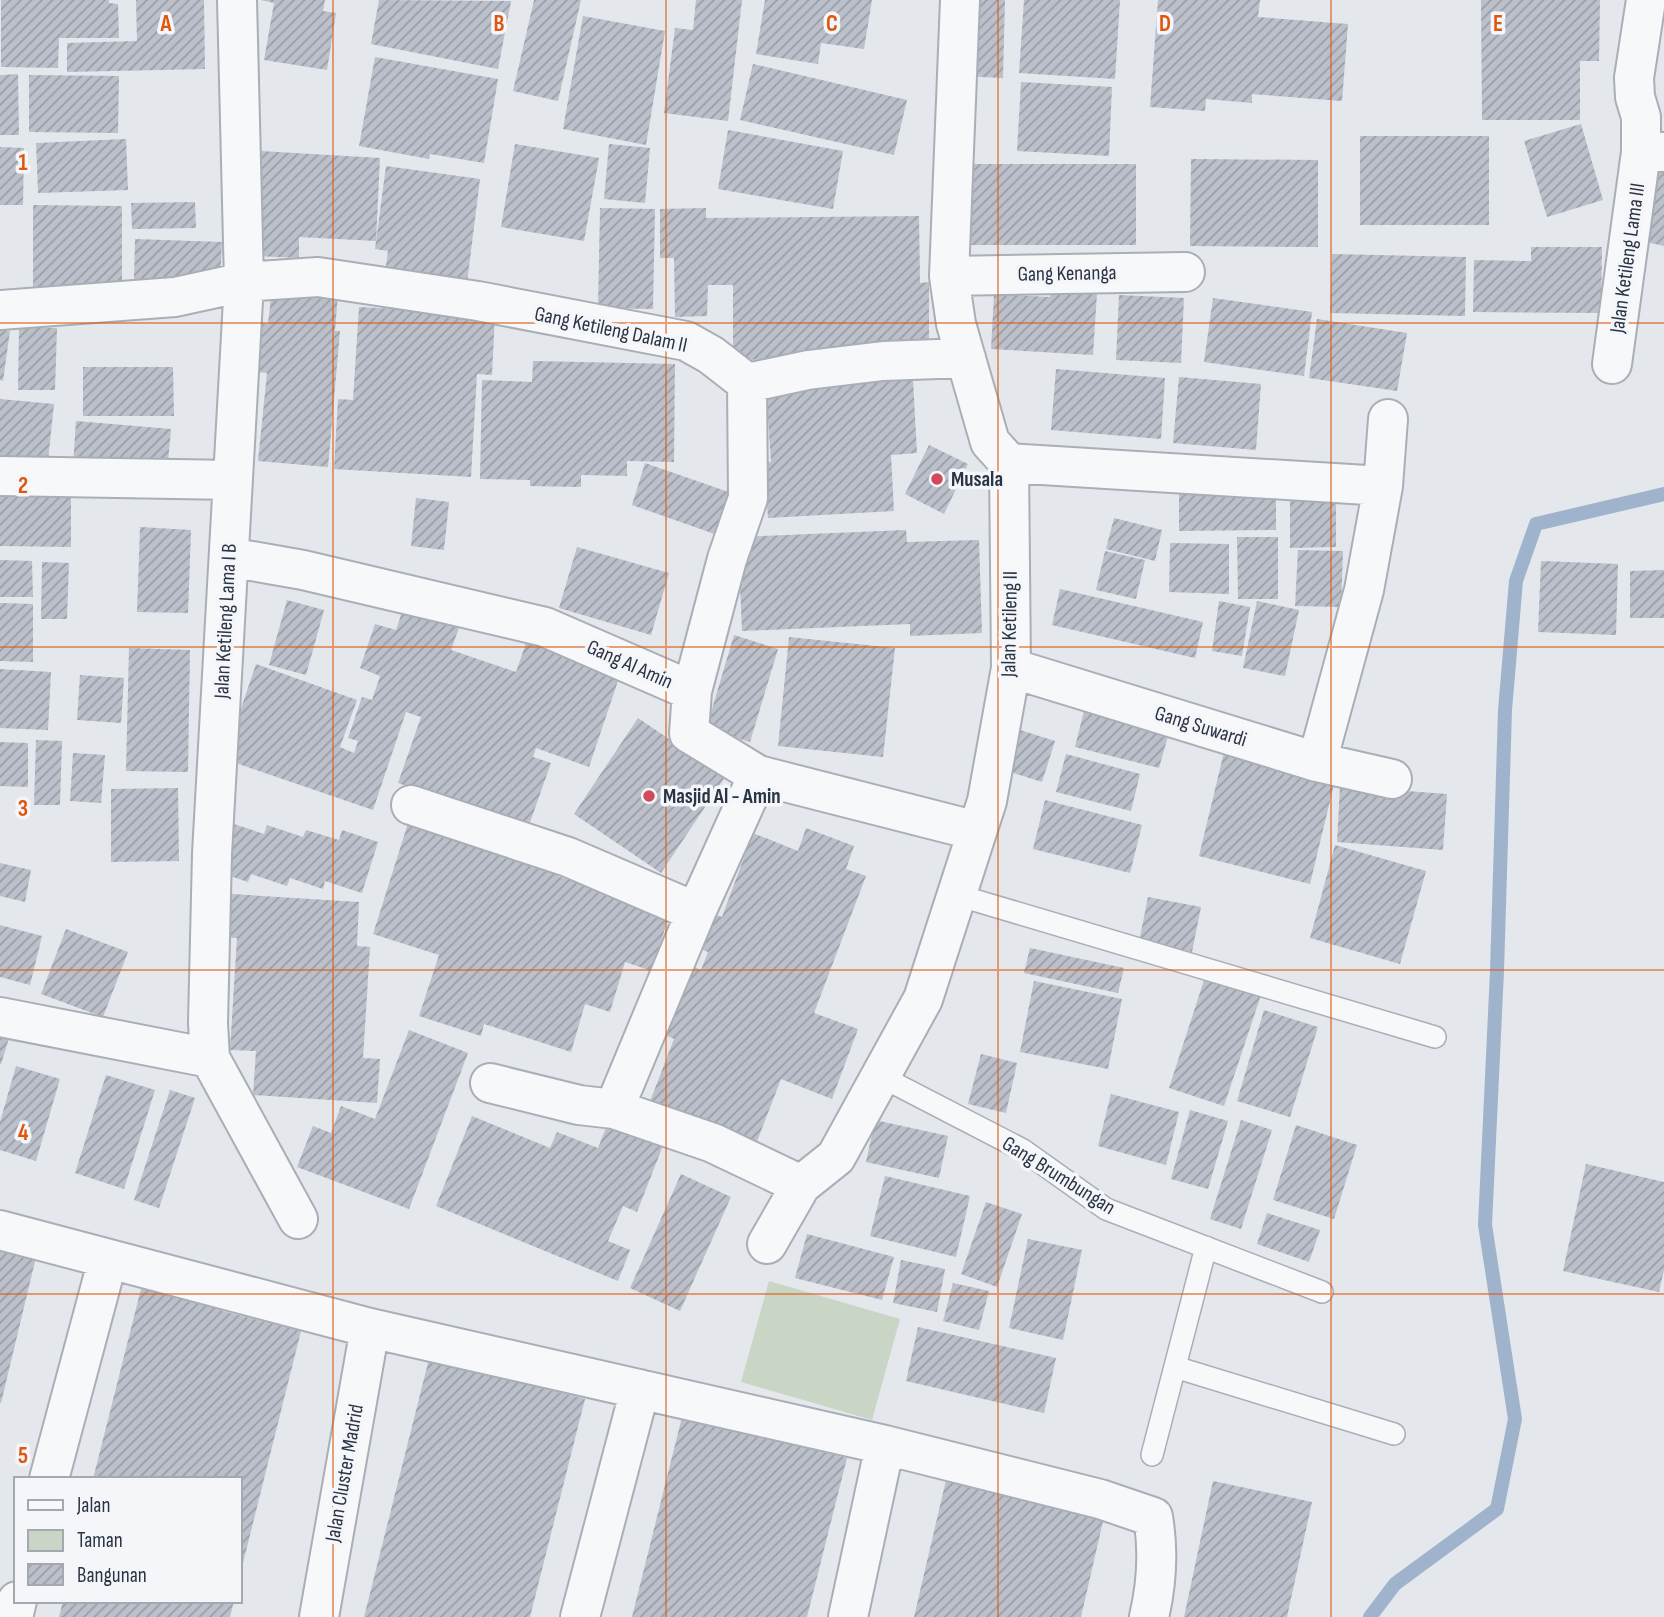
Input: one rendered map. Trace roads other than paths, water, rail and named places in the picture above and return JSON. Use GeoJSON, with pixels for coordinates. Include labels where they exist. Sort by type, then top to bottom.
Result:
{"type":"FeatureCollection","features":[{"type":"Feature","properties":{"kind":"street","name":"Jalan Ketileng Lama I B"},"geometry":{"type":"LineString","coordinates":[[237,0],[244,282],[212,855],[208,1023],[210,1058],[298,1219]]}},
{"type":"Feature","properties":{"kind":"street"},"geometry":{"type":"LineString","coordinates":[[960,0],[949,276],[956,324],[990,442],[1009,463],[1383,486]]}},
{"type":"Feature","properties":{"kind":"street","name":"Jalan Ketileng Lama III"},"geometry":{"type":"LineString","coordinates":[[1612,364],[1653,152],[1635,97],[1634,78],[1646,0]]}},
{"type":"Feature","properties":{"kind":"street","name":"Gang Kenanga"},"geometry":{"type":"LineString","coordinates":[[949,276],[1185,272]]}},
{"type":"Feature","properties":{"kind":"street","name":"Gang Ketileng Dalam II"},"geometry":{"type":"LineString","coordinates":[[0,310],[175,297],[244,282],[318,277],[478,301],[579,323],[648,332],[686,341],[711,355],[747,383]]}},
{"type":"Feature","properties":{"kind":"street"},"geometry":{"type":"LineString","coordinates":[[692,691],[727,559],[748,498],[747,383],[808,370],[883,360],[966,358]]}},
{"type":"Feature","properties":{"kind":"street"},"geometry":{"type":"LineString","coordinates":[[1317,762],[1364,590],[1383,486],[1388,419]]}},
{"type":"Feature","properties":{"kind":"street","name":"Jalan Ketileng II"},"geometry":{"type":"LineString","coordinates":[[767,1244],[802,1185],[836,1157],[923,999],[987,801],[1011,668],[1009,463]]}},
{"type":"Feature","properties":{"kind":"street"},"geometry":{"type":"LineString","coordinates":[[0,476],[233,480]]}},
{"type":"Feature","properties":{"kind":"street","name":"Gang Al Amin"},"geometry":{"type":"LineString","coordinates":[[229,557],[315,572],[545,627],[692,691],[689,733],[758,775],[977,831]]}},
{"type":"Feature","properties":{"kind":"street","name":"Gang Suwardi"},"geometry":{"type":"LineString","coordinates":[[1011,668],[1317,762],[1392,779]]}},
{"type":"Feature","properties":{"kind":"street"},"geometry":{"type":"LineString","coordinates":[[614,1109],[696,912],[758,775]]}},
{"type":"Feature","properties":{"kind":"street"},"geometry":{"type":"LineString","coordinates":[[411,805],[568,857],[696,912]]}},
{"type":"Feature","properties":{"kind":"street"},"geometry":{"type":"LineString","coordinates":[[0,1017],[210,1058]]}},
{"type":"Feature","properties":{"kind":"street"},"geometry":{"type":"LineString","coordinates":[[490,1083],[579,1105],[614,1109],[713,1143],[802,1185]]}},
{"type":"Feature","properties":{"kind":"street"},"geometry":{"type":"LineString","coordinates":[[0,1230],[370,1328],[885,1445],[1100,1499],[1153,1517],[1158,1545],[1155,1588],[1149,1617]]}},
{"type":"Feature","properties":{"kind":"street"},"geometry":{"type":"LineString","coordinates":[[50,1477],[108,1259]]}},
{"type":"Feature","properties":{"kind":"street","name":"Jalan Cluster Madrid"},"geometry":{"type":"LineString","coordinates":[[319,1617],[370,1328]]}},
{"type":"Feature","properties":{"kind":"street"},"geometry":{"type":"LineString","coordinates":[[580,1617],[640,1389]]}},
{"type":"Feature","properties":{"kind":"street"},"geometry":{"type":"LineString","coordinates":[[848,1617],[885,1445]]}},
{"type":"Feature","properties":{"kind":"lane"},"geometry":{"type":"LineString","coordinates":[[957,895],[1435,1037]]}},
{"type":"Feature","properties":{"kind":"lane","name":"Gang Brumbungan"},"geometry":{"type":"LineString","coordinates":[[880,1076],[1023,1150],[1106,1209],[1322,1292]]}},
{"type":"Feature","properties":{"kind":"lane"},"geometry":{"type":"LineString","coordinates":[[1152,1455],[1206,1247]]}},
{"type":"Feature","properties":{"kind":"lane"},"geometry":{"type":"LineString","coordinates":[[1175,1367],[1394,1434]]}},
{"type":"Feature","properties":{"kind":"waterway"},"geometry":{"type":"LineString","coordinates":[[1370,1617],[1395,1584],[1497,1509],[1515,1419],[1485,1225],[1497,971],[1505,710],[1516,581],[1536,524],[1664,494]]}},
{"type":"Feature","properties":{"kind":"place","name":"Musala"},"geometry":{"type":"Point","coordinates":[937,479]}},
{"type":"Feature","properties":{"kind":"place","name":"Masjid Al - Amin"},"geometry":{"type":"Point","coordinates":[649,796]}}]}
